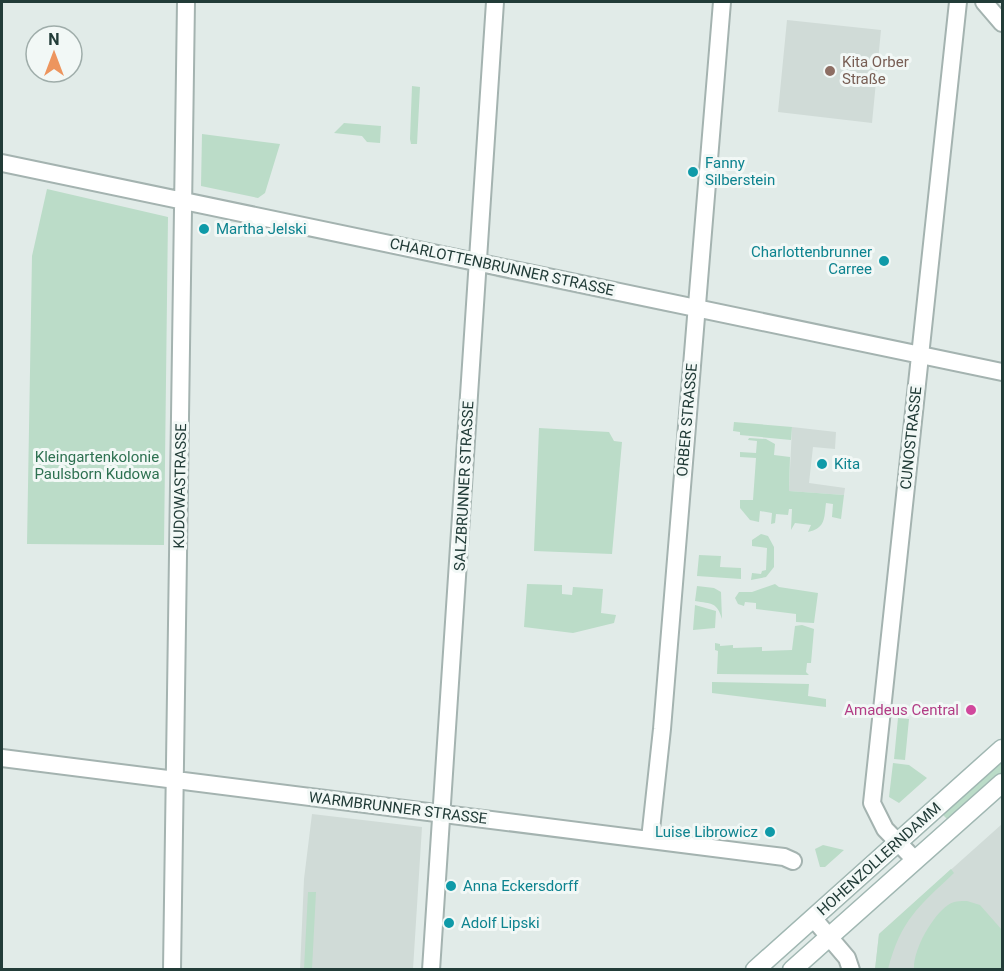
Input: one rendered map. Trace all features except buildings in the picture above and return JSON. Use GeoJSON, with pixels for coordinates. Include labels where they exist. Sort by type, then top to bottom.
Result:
{"type":"FeatureCollection","features":[{"type":"Feature","properties":{"kind":"main road","name":"HOHENZOLLERNDAMM"},"geometry":{"type":"LineString","coordinates":[[754,969],[1002,749]]}},
{"type":"Feature","properties":{"kind":"main road","name":"HOHENZOLLERNDAMM"},"geometry":{"type":"LineString","coordinates":[[792,969],[1002,783]]}},
{"type":"Feature","properties":{"kind":"street","name":"KUDOWASTRASSE"},"geometry":{"type":"LineString","coordinates":[[172,969],[186,2]]}},
{"type":"Feature","properties":{"kind":"street","name":"SALZBRUNNER STRASSE"},"geometry":{"type":"LineString","coordinates":[[431,969],[495,2]]}},
{"type":"Feature","properties":{"kind":"street","name":"ORBER STRASSE"},"geometry":{"type":"LineString","coordinates":[[650,839],[722,2]]}},
{"type":"Feature","properties":{"kind":"street","name":"CUNOSTRASSE"},"geometry":{"type":"LineString","coordinates":[[915,860],[885,829],[872,803],[958,2]]}},
{"type":"Feature","properties":{"kind":"street"},"geometry":{"type":"LineString","coordinates":[[984,2],[1002,23]]}},
{"type":"Feature","properties":{"kind":"street","name":"CHARLOTTENBRUNNER STRASSE"},"geometry":{"type":"LineString","coordinates":[[2,163],[1002,372]]}},
{"type":"Feature","properties":{"kind":"street","name":"WARMBRUNNER STRASSE"},"geometry":{"type":"LineString","coordinates":[[2,758],[650,839],[784,857],[793,861]]}},
{"type":"Feature","properties":{"kind":"street"},"geometry":{"type":"LineString","coordinates":[[813,918],[847,958],[850,969]]}},
{"type":"Feature","properties":{"kind":"shaded area","name":"Kita Orber Straße"},"geometry":{"type":"Polygon","coordinates":[[[787,20],[881,30],[872,123],[778,112],[787,20]]]}},
{"type":"Feature","properties":{"kind":"shaded area"},"geometry":{"type":"Polygon","coordinates":[[[500,258],[674,294],[670,313],[496,277],[500,258]]]}},
{"type":"Feature","properties":{"kind":"shaded area"},"geometry":{"type":"Polygon","coordinates":[[[792,427],[836,432],[835,449],[813,447],[809,483],[845,488],[844,495],[789,491],[792,427]]]}},
{"type":"Feature","properties":{"kind":"shaded area"},"geometry":{"type":"Polygon","coordinates":[[[312,814],[422,827],[413,969],[300,970],[304,879],[312,814]]]}},
{"type":"Feature","properties":{"kind":"shaded area"},"geometry":{"type":"Polygon","coordinates":[[[1002,824],[1002,969],[875,970],[879,934],[1002,824]]]}},
{"type":"Feature","properties":{"kind":"green space"},"geometry":{"type":"Polygon","coordinates":[[[412,86],[420,87],[417,144],[411,144],[410,139],[412,86]]]}},
{"type":"Feature","properties":{"kind":"green space"},"geometry":{"type":"Polygon","coordinates":[[[344,123],[381,126],[380,143],[367,142],[362,136],[334,133],[344,123]]]}},
{"type":"Feature","properties":{"kind":"green space"},"geometry":{"type":"Polygon","coordinates":[[[202,134],[280,144],[265,193],[258,198],[201,186],[202,134]]]}},
{"type":"Feature","properties":{"kind":"green space","name":"Kleingartenkolonie Paulsborn Kudowa"},"geometry":{"type":"Polygon","coordinates":[[[47,189],[168,217],[164,545],[27,544],[32,256],[47,189]]]}},
{"type":"Feature","properties":{"kind":"green space"},"geometry":{"type":"Polygon","coordinates":[[[734,422],[792,427],[791,440],[740,435],[740,432],[733,431],[734,422]]]}},
{"type":"Feature","properties":{"kind":"green space"},"geometry":{"type":"Polygon","coordinates":[[[539,428],[609,432],[614,441],[622,442],[612,554],[534,551],[539,428]]]}},
{"type":"Feature","properties":{"kind":"green space"},"geometry":{"type":"Polygon","coordinates":[[[749,438],[766,439],[775,444],[774,455],[790,457],[789,491],[844,495],[841,519],[832,517],[833,504],[826,503],[821,525],[808,532],[811,525],[795,523],[791,530],[792,509],[789,509],[788,515],[776,514],[775,523],[771,524],[772,513],[760,511],[759,522],[750,520],[740,508],[740,500],[753,500],[756,458],[740,457],[740,452],[756,453],[757,441],[748,440],[749,438]]]}},
{"type":"Feature","properties":{"kind":"green space"},"geometry":{"type":"Polygon","coordinates":[[[761,534],[768,536],[774,547],[774,567],[766,577],[751,580],[752,573],[761,574],[766,570],[767,548],[752,546],[752,540],[761,534]]]}},
{"type":"Feature","properties":{"kind":"green space"},"geometry":{"type":"Polygon","coordinates":[[[699,555],[721,556],[720,567],[741,568],[741,579],[697,576],[699,555]]]}},
{"type":"Feature","properties":{"kind":"green space"},"geometry":{"type":"Polygon","coordinates":[[[527,584],[562,585],[562,594],[572,595],[573,587],[603,589],[601,613],[616,615],[614,623],[573,633],[524,627],[527,584]]]}},
{"type":"Feature","properties":{"kind":"green space"},"geometry":{"type":"Polygon","coordinates":[[[775,584],[779,587],[818,593],[814,623],[796,622],[796,614],[756,609],[756,603],[745,602],[744,606],[738,604],[735,598],[739,592],[752,592],[775,584]]]}},
{"type":"Feature","properties":{"kind":"green space"},"geometry":{"type":"Polygon","coordinates":[[[697,586],[714,588],[721,592],[722,619],[718,609],[713,605],[695,601],[697,586]]]}},
{"type":"Feature","properties":{"kind":"green space"},"geometry":{"type":"Polygon","coordinates":[[[695,605],[716,611],[715,628],[693,630],[695,605]]]}},
{"type":"Feature","properties":{"kind":"green space"},"geometry":{"type":"Polygon","coordinates":[[[802,625],[814,629],[811,663],[807,663],[806,672],[809,675],[717,674],[718,651],[715,650],[715,643],[720,646],[733,645],[733,648],[762,647],[762,651],[792,650],[795,626],[802,625]]]}},
{"type":"Feature","properties":{"kind":"green space"},"geometry":{"type":"Polygon","coordinates":[[[712,682],[809,684],[808,696],[826,699],[826,707],[712,693],[712,682]]]}},
{"type":"Feature","properties":{"kind":"green space"},"geometry":{"type":"Polygon","coordinates":[[[898,718],[909,719],[905,760],[894,759],[898,718]]]}},
{"type":"Feature","properties":{"kind":"green space"},"geometry":{"type":"Polygon","coordinates":[[[1002,757],[1002,772],[948,820],[940,812],[1002,757]]]}},
{"type":"Feature","properties":{"kind":"green space"},"geometry":{"type":"Polygon","coordinates":[[[893,763],[909,765],[927,778],[899,803],[889,797],[893,763]]]}},
{"type":"Feature","properties":{"kind":"green space"},"geometry":{"type":"Polygon","coordinates":[[[823,845],[844,850],[825,867],[820,867],[815,849],[823,845]]]}},
{"type":"Feature","properties":{"kind":"green space"},"geometry":{"type":"Polygon","coordinates":[[[951,869],[954,873],[921,905],[905,926],[888,969],[875,969],[879,934],[951,869]]]}},
{"type":"Feature","properties":{"kind":"green space"},"geometry":{"type":"Polygon","coordinates":[[[308,892],[316,892],[312,969],[304,969],[308,892]]]}},
{"type":"Feature","properties":{"kind":"green space"},"geometry":{"type":"Polygon","coordinates":[[[967,901],[980,905],[1002,930],[1002,969],[914,969],[920,943],[936,917],[950,904],[967,901]]]}},
{"type":"Feature","properties":{"kind":"place","name":"Kita Orber Straße"},"geometry":{"type":"Point","coordinates":[830,71]}},
{"type":"Feature","properties":{"kind":"place","name":"Fanny Silberstein"},"geometry":{"type":"Point","coordinates":[693,172]}},
{"type":"Feature","properties":{"kind":"place","name":"Martha Jelski"},"geometry":{"type":"Point","coordinates":[204,229]}},
{"type":"Feature","properties":{"kind":"place","name":"Charlottenbrunner Carree"},"geometry":{"type":"Point","coordinates":[884,261]}},
{"type":"Feature","properties":{"kind":"place","name":"Kita"},"geometry":{"type":"Point","coordinates":[822,464]}},
{"type":"Feature","properties":{"kind":"place","name":"Amadeus Central"},"geometry":{"type":"Point","coordinates":[971,710]}},
{"type":"Feature","properties":{"kind":"place","name":"Luise Librowicz"},"geometry":{"type":"Point","coordinates":[770,832]}},
{"type":"Feature","properties":{"kind":"place","name":"Anna Eckersdorff"},"geometry":{"type":"Point","coordinates":[451,886]}},
{"type":"Feature","properties":{"kind":"place","name":"Adolf Lipski"},"geometry":{"type":"Point","coordinates":[449,923]}}]}
